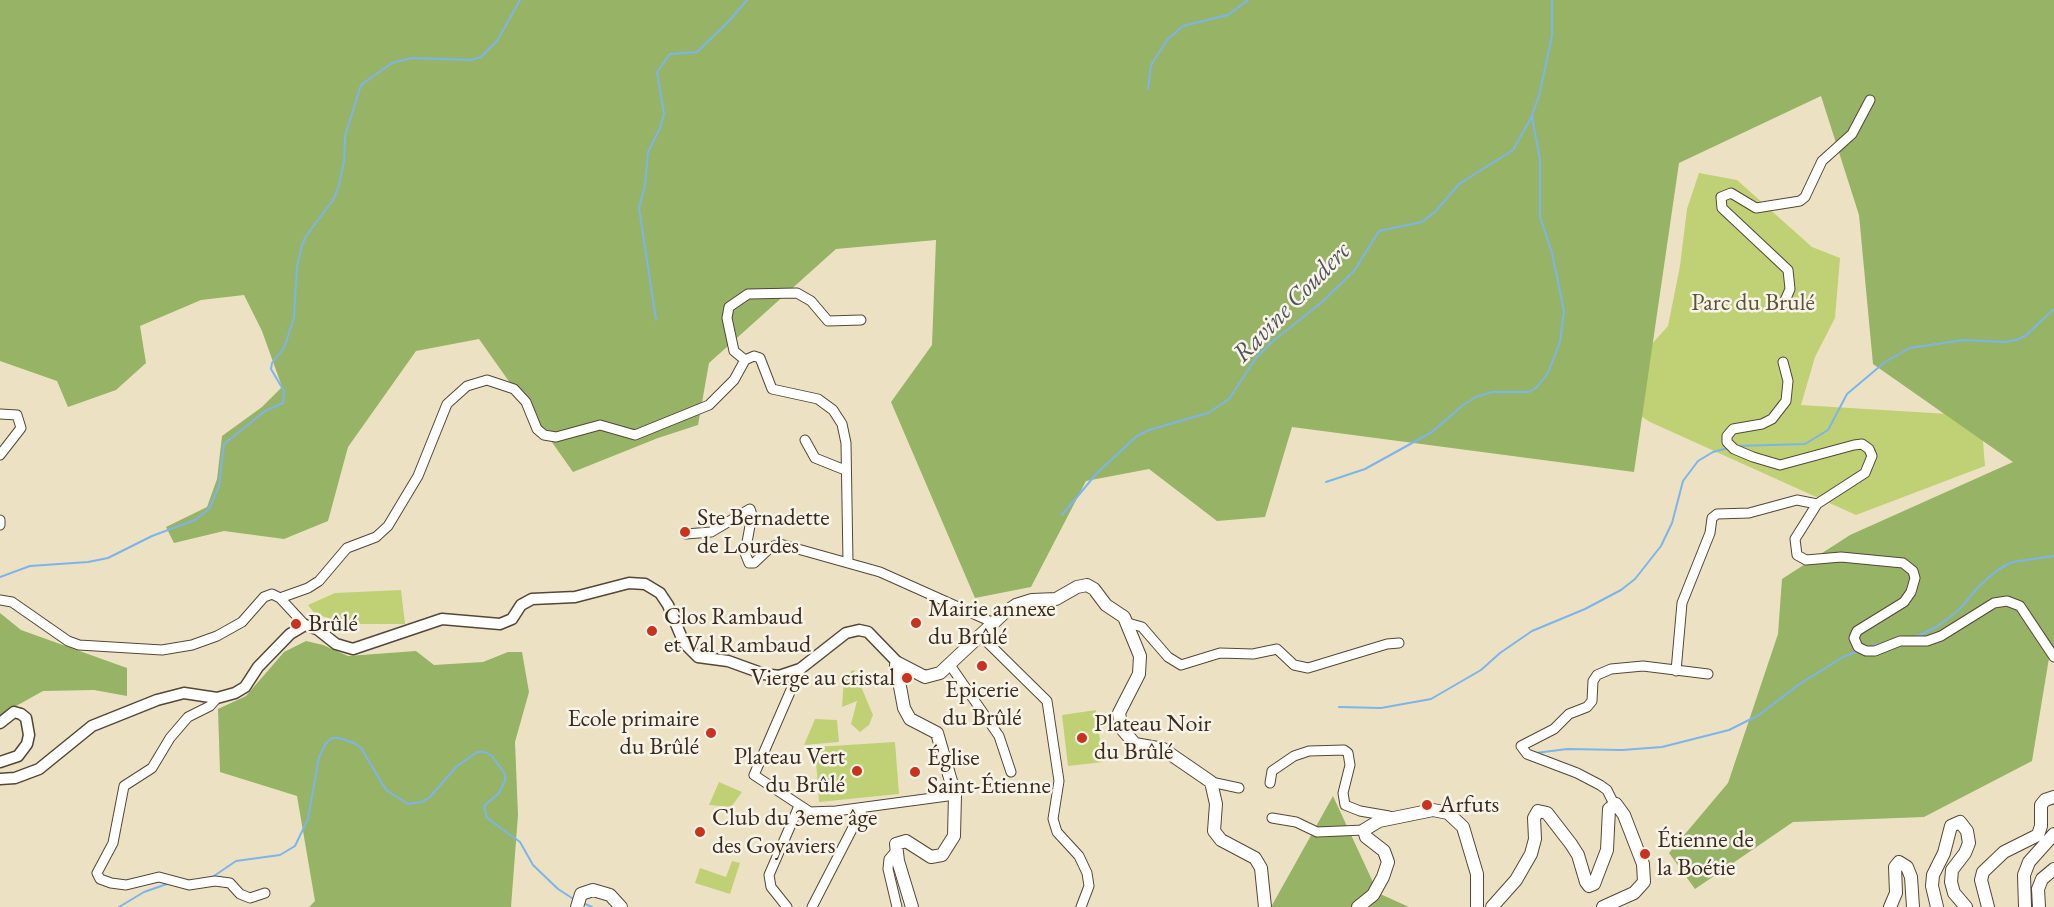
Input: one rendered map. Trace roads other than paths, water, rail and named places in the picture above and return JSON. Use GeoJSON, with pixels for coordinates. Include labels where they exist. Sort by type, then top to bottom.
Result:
{"type":"FeatureCollection","features":[{"type":"Feature","properties":{"kind":"main road"},"geometry":{"type":"LineString","coordinates":[[912,907],[896,844],[906,841],[931,857],[942,855],[954,836],[955,795],[937,733],[910,719],[903,708],[896,675],[898,663],[925,677],[940,673],[1004,613],[1024,602],[1056,598],[1077,586],[1087,585],[1128,623],[1140,656],[1141,666],[1133,688],[1119,713],[1122,729],[1135,744],[1163,748],[1211,782],[1216,804],[1214,831],[1221,840],[1255,858],[1261,868],[1265,907]]}},
{"type":"Feature","properties":{"kind":"main road"},"geometry":{"type":"LineString","coordinates":[[1988,907],[1981,880],[1983,872],[2004,852],[2038,835],[2042,826],[2041,805],[2045,800],[2054,797]]}},
{"type":"Feature","properties":{"kind":"main road"},"geometry":{"type":"LineString","coordinates":[[1492,907],[1526,865],[1535,839],[1534,818],[1541,810],[1551,817],[1578,855],[1587,884],[1594,884],[1607,850],[1609,809],[1614,804],[1619,806],[1624,815],[1643,864],[1644,882],[1634,893],[1603,907]]}},
{"type":"Feature","properties":{"kind":"main road"},"geometry":{"type":"LineString","coordinates":[[1358,907],[1373,895],[1388,862],[1384,851],[1366,837],[1364,830],[1379,820],[1433,810],[1448,813],[1462,826],[1477,874],[1477,907]]}},
{"type":"Feature","properties":{"kind":"main road"},"geometry":{"type":"LineString","coordinates":[[1937,907],[1932,886],[1933,875],[1944,853],[1951,826],[1959,822],[1966,831],[1969,843],[1965,853],[1952,870],[1951,882],[1954,893],[1966,907]]}},
{"type":"Feature","properties":{"kind":"main road"},"geometry":{"type":"LineString","coordinates":[[2025,907],[2024,875],[2029,862],[2054,834]]}},
{"type":"Feature","properties":{"kind":"main road"},"geometry":{"type":"LineString","coordinates":[[1890,907],[1896,893],[1895,867],[1899,862],[1907,867],[1911,877],[1913,907]]}},
{"type":"Feature","properties":{"kind":"main road"},"geometry":{"type":"LineString","coordinates":[[2039,907],[2038,889],[2042,879],[2054,869]]}},
{"type":"Feature","properties":{"kind":"main road"},"geometry":{"type":"LineString","coordinates":[[577,907],[581,894],[593,890],[610,895],[621,907]]}},
{"type":"Feature","properties":{"kind":"street"},"geometry":{"type":"LineString","coordinates":[[1784,303],[1790,289],[1788,270],[1722,208],[1721,197],[1731,193],[1756,208],[1800,201],[1805,197],[1822,161],[1852,134],[1870,100]]}},
{"type":"Feature","properties":{"kind":"street"},"geometry":{"type":"LineString","coordinates":[[745,360],[734,351],[727,318],[729,307],[748,294],[797,293],[811,300],[828,321],[861,320]]}},
{"type":"Feature","properties":{"kind":"street"},"geometry":{"type":"LineString","coordinates":[[280,598],[308,588],[319,581],[347,548],[376,537],[388,526],[418,476],[447,404],[467,386],[487,380],[514,389],[526,402],[537,429],[544,435],[556,437],[600,425],[635,435],[709,405],[734,380],[745,360],[752,356],[760,358],[767,383],[774,390],[818,399],[833,410],[845,436],[848,562]]}},
{"type":"Feature","properties":{"kind":"street"},"geometry":{"type":"LineString","coordinates":[[1783,362],[1788,381],[1786,401],[1772,419],[1762,424],[1733,429],[1727,436],[1727,442],[1734,449],[1754,458],[1780,465],[1854,445],[1862,444],[1869,449],[1872,456],[1865,473],[1817,504],[1795,539],[1797,555],[1806,560],[1841,557],[1903,563],[1913,571],[1913,585],[1904,602],[1857,631],[1854,638],[1858,646],[1866,651],[1875,651],[1900,641],[1927,641],[1941,636],[1994,603],[2007,602],[2019,606],[2054,657]]}},
{"type":"Feature","properties":{"kind":"street"},"geometry":{"type":"LineString","coordinates":[[0,414],[17,415],[21,428],[0,454]]}},
{"type":"Feature","properties":{"kind":"street"},"geometry":{"type":"LineString","coordinates":[[805,440],[815,458],[845,470]]}},
{"type":"Feature","properties":{"kind":"street"},"geometry":{"type":"LineString","coordinates":[[1676,670],[1682,603],[1710,533],[1712,518],[1717,514],[1749,513],[1797,500],[1817,504]]}},
{"type":"Feature","properties":{"kind":"street"},"geometry":{"type":"LineString","coordinates":[[686,534],[711,532],[750,509],[752,515],[746,554],[749,563],[754,563],[771,547],[780,544],[848,562],[899,579],[994,623]]}},
{"type":"Feature","properties":{"kind":"street"},"geometry":{"type":"LineString","coordinates":[[0,520],[0,525]]}},
{"type":"Feature","properties":{"kind":"street"},"geometry":{"type":"LineString","coordinates":[[0,600],[12,602],[68,641],[79,645],[162,650],[192,645],[217,636],[242,622],[264,597],[272,594],[280,598],[305,625],[317,629],[336,644],[353,649],[442,619],[500,624],[512,619],[521,605],[532,599],[568,598],[637,583],[645,584],[660,593],[675,618],[684,643],[698,657],[728,661],[764,674],[779,676],[800,669],[853,630],[867,632],[898,663]]}},
{"type":"Feature","properties":{"kind":"street"},"geometry":{"type":"LineString","coordinates":[[1128,623],[1142,627],[1168,657],[1181,665],[1220,653],[1253,654],[1277,649],[1294,665],[1308,668],[1387,644],[1399,644]]}},
{"type":"Feature","properties":{"kind":"street"},"geometry":{"type":"LineString","coordinates":[[0,779],[15,778],[39,769],[92,726],[157,700],[184,693],[217,698],[226,697],[245,687],[274,650],[290,634],[305,625]]}},
{"type":"Feature","properties":{"kind":"street"},"geometry":{"type":"LineString","coordinates":[[981,636],[1047,701],[1059,781],[1053,819],[1057,832],[1079,856],[1087,873],[1089,886],[1081,907]]}},
{"type":"Feature","properties":{"kind":"street"},"geometry":{"type":"LineString","coordinates":[[950,666],[999,736],[1011,772]]}},
{"type":"Feature","properties":{"kind":"street"},"geometry":{"type":"LineString","coordinates":[[1614,804],[1606,790],[1600,785],[1577,772],[1527,754],[1521,746],[1554,729],[1569,714],[1591,704],[1593,681],[1604,672],[1621,666],[1643,666],[1708,674]]}},
{"type":"Feature","properties":{"kind":"street"},"geometry":{"type":"LineString","coordinates":[[800,669],[754,776],[799,806],[818,812],[955,795]]}},
{"type":"Feature","properties":{"kind":"street"},"geometry":{"type":"LineString","coordinates":[[217,698],[210,706],[188,717],[170,738],[152,768],[124,786],[113,843],[97,873],[100,879],[111,884],[126,885],[159,877],[189,885],[215,880],[230,883],[240,894],[250,898],[265,893]]}},
{"type":"Feature","properties":{"kind":"street"},"geometry":{"type":"LineString","coordinates":[[0,723],[14,712],[21,714],[26,718],[29,735],[27,744],[18,756],[0,762]]}},
{"type":"Feature","properties":{"kind":"street"},"geometry":{"type":"LineString","coordinates":[[1270,783],[1272,771],[1294,756],[1309,751],[1344,750],[1350,765],[1344,793],[1345,805],[1381,815],[1402,816]]}},
{"type":"Feature","properties":{"kind":"street"},"geometry":{"type":"LineString","coordinates":[[1211,782],[1239,788]]}},
{"type":"Feature","properties":{"kind":"street"},"geometry":{"type":"LineString","coordinates":[[787,907],[771,887],[770,875],[799,806]]}},
{"type":"Feature","properties":{"kind":"street"},"geometry":{"type":"LineString","coordinates":[[813,907],[863,808]]}},
{"type":"Feature","properties":{"kind":"street"},"geometry":{"type":"LineString","coordinates":[[1272,818],[1296,822],[1317,832],[1364,830]]}},
{"type":"Feature","properties":{"kind":"street"},"geometry":{"type":"LineString","coordinates":[[896,851],[889,859],[888,869],[897,907]]}},
{"type":"Feature","properties":{"kind":"waterway"},"geometry":{"type":"LineString","coordinates":[[0,577],[30,566],[88,562],[108,558],[152,536],[195,520],[209,509],[219,486],[224,444],[265,411],[283,403],[284,391],[271,369],[272,363],[284,348],[294,318],[297,266],[302,245],[306,236],[333,200],[339,185],[344,162],[345,136],[361,85],[392,63],[412,58],[471,60],[481,57],[497,41],[520,0]]}},
{"type":"Feature","properties":{"kind":"waterway"},"geometry":{"type":"LineString","coordinates":[[656,320],[639,208],[645,185],[648,152],[664,114],[657,72],[670,54],[697,52],[747,0]]}},
{"type":"Feature","properties":{"kind":"waterway"},"geometry":{"type":"LineString","coordinates":[[1148,89],[1151,65],[1167,40],[1183,26],[1228,15],[1248,0]]}},
{"type":"Feature","properties":{"kind":"waterway","name":"Ravine Couderc"},"geometry":{"type":"LineString","coordinates":[[1062,515],[1097,473],[1137,436],[1149,430],[1208,413],[1229,399],[1256,358],[1273,341],[1322,302],[1354,271],[1379,231],[1422,222],[1436,211],[1459,184],[1513,150],[1530,120],[1539,96],[1552,36],[1552,0]]}},
{"type":"Feature","properties":{"kind":"waterway"},"geometry":{"type":"LineString","coordinates":[[1326,482],[1365,469],[1432,432],[1463,405],[1476,397],[1492,392],[1529,392],[1536,388],[1548,373],[1560,342],[1564,311],[1552,253],[1540,217],[1540,159],[1532,117]]}},
{"type":"Feature","properties":{"kind":"waterway"},"geometry":{"type":"LineString","coordinates":[[1737,446],[1805,444],[1828,430],[1847,394],[1885,362],[1910,348],[1963,340],[2005,342],[2016,340],[2025,336],[2054,309]]}},
{"type":"Feature","properties":{"kind":"waterway"},"geometry":{"type":"LineString","coordinates":[[1339,707],[1381,708],[1431,699],[1481,670],[1500,653],[1532,631],[1585,609],[1621,590],[1635,579],[1661,546],[1672,523],[1683,481],[1698,461],[1713,452],[1728,448]]}},
{"type":"Feature","properties":{"kind":"waterway"},"geometry":{"type":"LineString","coordinates":[[1916,637],[1938,626],[1959,610],[1980,585],[1999,569],[2012,562],[2054,556]]}},
{"type":"Feature","properties":{"kind":"waterway"},"geometry":{"type":"LineString","coordinates":[[1869,647],[1884,643]]}},
{"type":"Feature","properties":{"kind":"waterway"},"geometry":{"type":"LineString","coordinates":[[1536,753],[1567,749],[1622,750],[1662,747],[1729,730],[1759,715],[1798,685],[1843,657],[1858,651]]}},
{"type":"Feature","properties":{"kind":"waterway"},"geometry":{"type":"LineString","coordinates":[[211,878],[236,861],[280,855],[295,846],[308,819],[319,757],[326,743],[332,738],[339,738],[361,748],[386,790],[408,804],[422,802],[430,797],[456,767],[477,752],[485,752],[492,756],[505,774],[505,781],[499,793],[484,806],[487,818],[520,842],[533,865],[558,889],[575,900]]}},
{"type":"Feature","properties":{"kind":"waterway"},"geometry":{"type":"LineString","coordinates":[[119,907],[144,892],[167,884]]}},
{"type":"Feature","properties":{"kind":"waterway"},"geometry":{"type":"LineString","coordinates":[[583,903],[592,907]]}},
{"type":"Feature","properties":{"kind":"place","name":"Ste Bernadette de Lourdes"},"geometry":{"type":"Point","coordinates":[685,532]}},
{"type":"Feature","properties":{"kind":"place","name":"Mairie annexe du Brûlé"},"geometry":{"type":"Point","coordinates":[916,623]}},
{"type":"Feature","properties":{"kind":"place","name":"Brûlé"},"geometry":{"type":"Point","coordinates":[296,624]}},
{"type":"Feature","properties":{"kind":"place","name":"Clos Rambaud et Val Rambaud"},"geometry":{"type":"Point","coordinates":[652,631]}},
{"type":"Feature","properties":{"kind":"place","name":"Epicerie du Brûlé"},"geometry":{"type":"Point","coordinates":[982,666]}},
{"type":"Feature","properties":{"kind":"place","name":"Vierge au cristal"},"geometry":{"type":"Point","coordinates":[907,678]}},
{"type":"Feature","properties":{"kind":"place","name":"Ecole primaire du Brûlé"},"geometry":{"type":"Point","coordinates":[711,733]}},
{"type":"Feature","properties":{"kind":"place","name":"Plateau Noir du Brûlé"},"geometry":{"type":"Point","coordinates":[1082,738]}},
{"type":"Feature","properties":{"kind":"place","name":"Plateau Vert du Brûlé"},"geometry":{"type":"Point","coordinates":[857,771]}},
{"type":"Feature","properties":{"kind":"place","name":"Église Saint-Étienne"},"geometry":{"type":"Point","coordinates":[915,772]}},
{"type":"Feature","properties":{"kind":"place","name":"Arfuts"},"geometry":{"type":"Point","coordinates":[1427,805]}},
{"type":"Feature","properties":{"kind":"place","name":"Club du 3eme âge des Goyaviers"},"geometry":{"type":"Point","coordinates":[700,832]}},
{"type":"Feature","properties":{"kind":"place","name":"Étienne de la Boétie"},"geometry":{"type":"Point","coordinates":[1645,854]}},
{"type":"Feature","properties":{"kind":"park label","name":"Parc du Brulé"},"geometry":{"type":"Point","coordinates":[1753,303]}}]}
